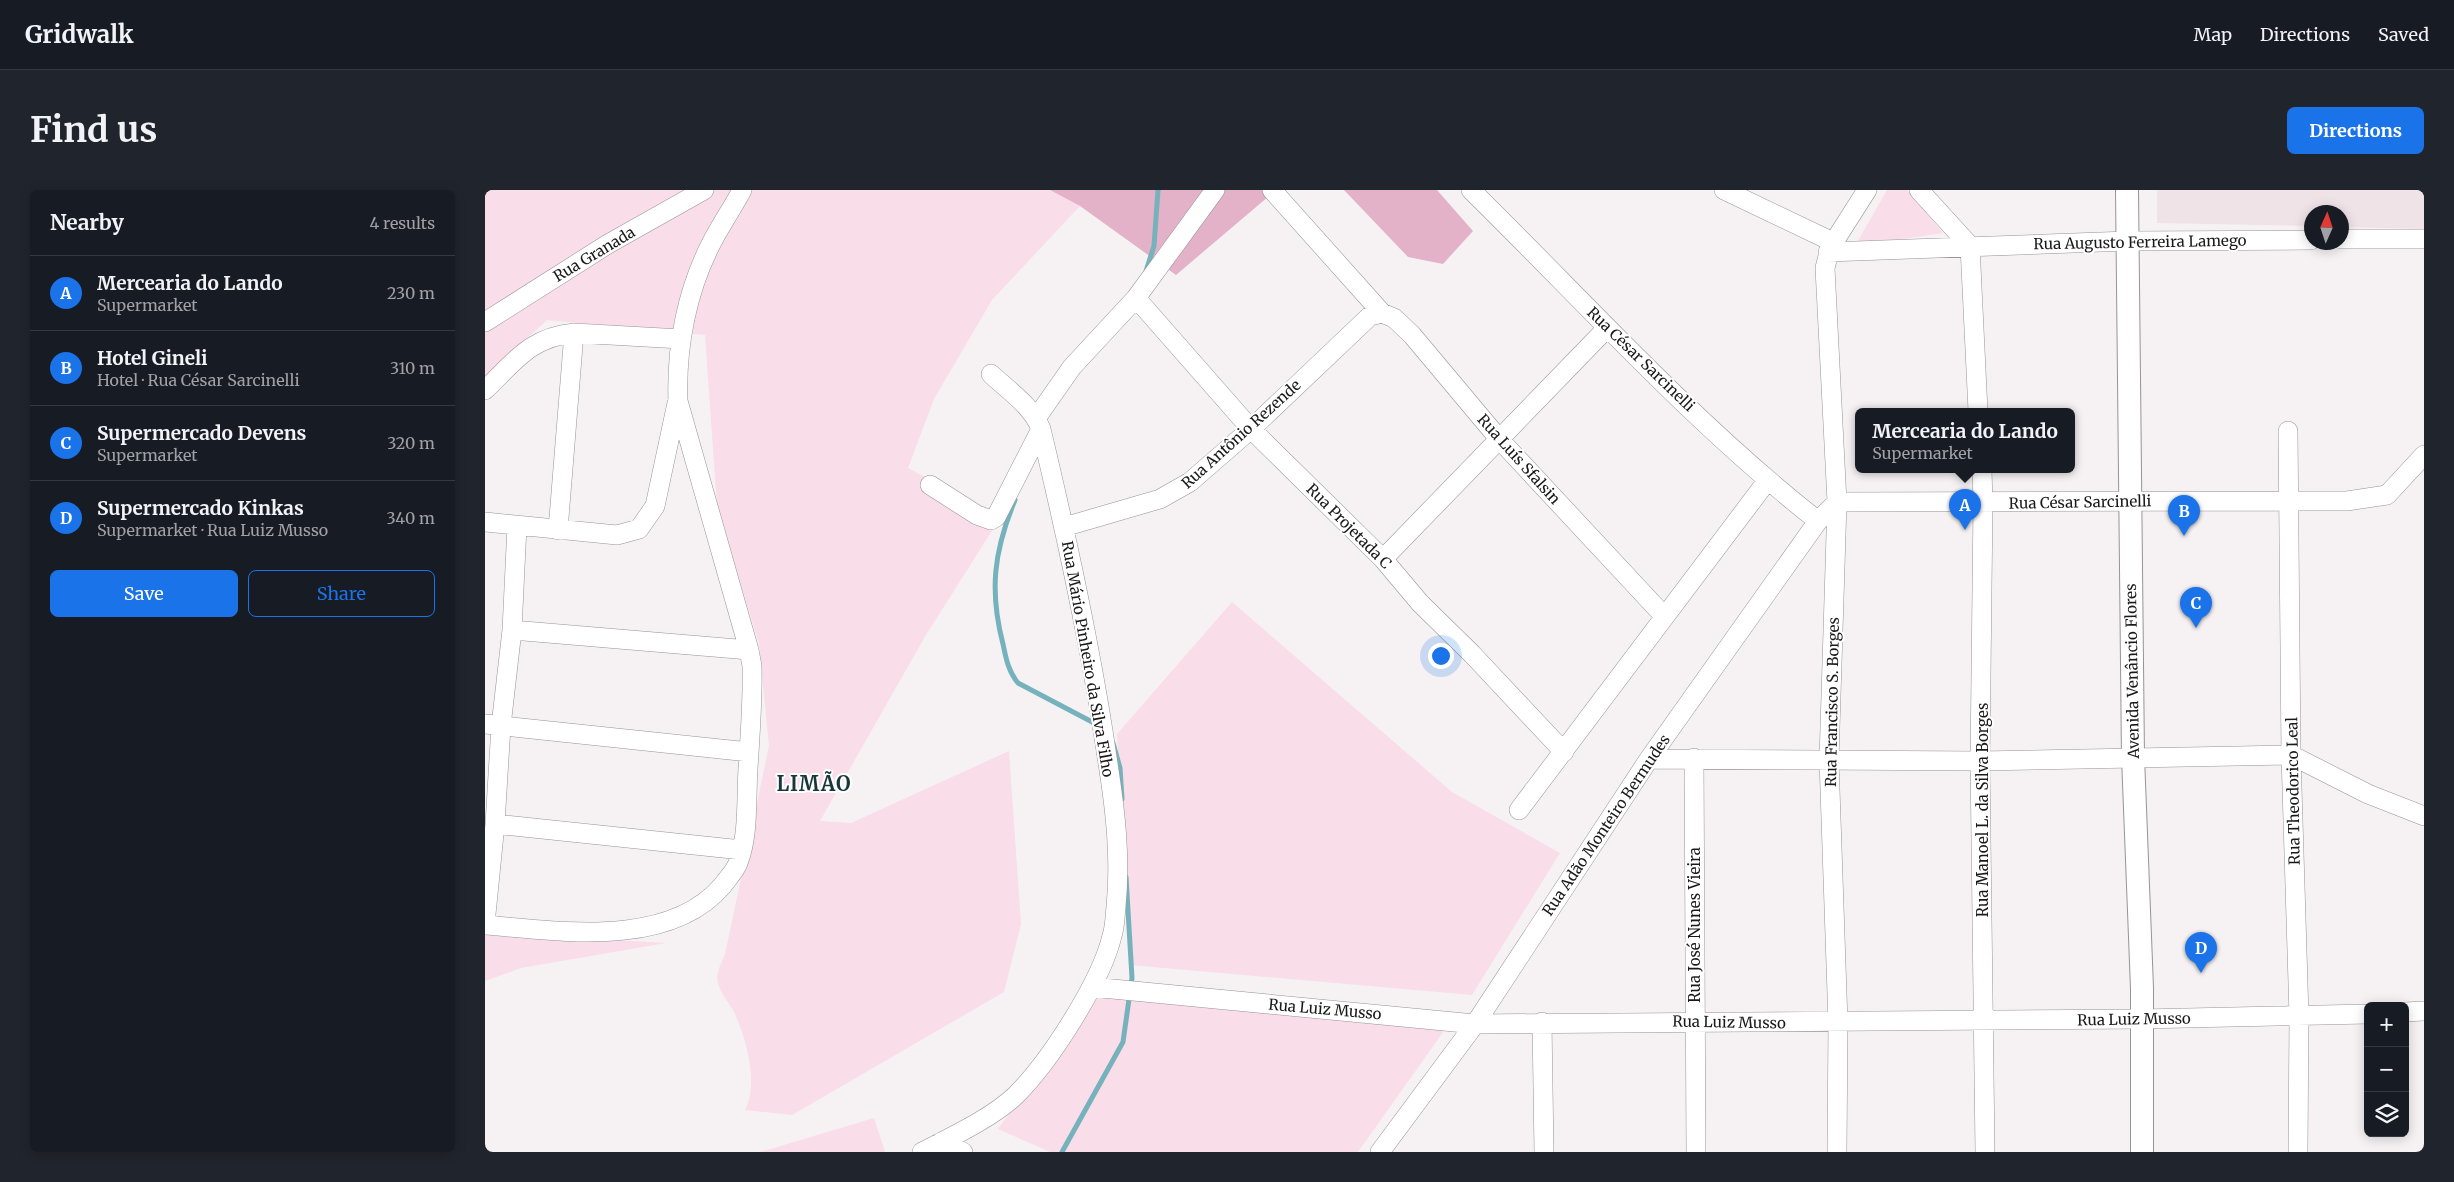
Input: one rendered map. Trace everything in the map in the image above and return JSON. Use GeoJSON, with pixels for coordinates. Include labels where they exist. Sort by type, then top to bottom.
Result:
{"type":"FeatureCollection","features":[{"type":"Feature","properties":{"kind":"main road","name":"Avenida Venâncio Flores"},"geometry":{"type":"LineString","coordinates":[[2127,190],[2133,757],[2142,1019],[2143,1152]]}},
{"type":"Feature","properties":{"kind":"street","name":"Rua Granada"},"geometry":{"type":"LineString","coordinates":[[485,322],[608,244],[705,190]]}},
{"type":"Feature","properties":{"kind":"street"},"geometry":{"type":"LineString","coordinates":[[517,526],[512,630],[493,725],[495,824],[485,925],[588,932],[624,930],[678,918],[707,902],[737,865],[742,850],[753,683],[749,650],[678,401],[677,377],[681,339],[693,287],[713,241],[742,190]]}},
{"type":"Feature","properties":{"kind":"street"},"geometry":{"type":"LineString","coordinates":[[930,485],[985,520],[991,520],[996,517],[1039,423],[1072,368],[1136,298],[1147,280],[1215,190]]}},
{"type":"Feature","properties":{"kind":"street","name":"Rua Luís Sfalsin"},"geometry":{"type":"LineString","coordinates":[[1272,190],[1376,314],[1393,318],[1412,335],[1500,440],[1664,616]]}},
{"type":"Feature","properties":{"kind":"street","name":"Rua César Sarcinelli"},"geometry":{"type":"LineString","coordinates":[[1471,190],[1555,272],[1607,328],[1767,481],[1818,521]]}},
{"type":"Feature","properties":{"kind":"street"},"geometry":{"type":"LineString","coordinates":[[1723,190],[1830,247],[1867,190]]}},
{"type":"Feature","properties":{"kind":"street"},"geometry":{"type":"LineString","coordinates":[[1919,190],[1969,246],[1979,408]]}},
{"type":"Feature","properties":{"kind":"street"},"geometry":{"type":"LineString","coordinates":[[2349,239],[2424,239]]}},
{"type":"Feature","properties":{"kind":"street","name":"Rua Augusto Ferreira Lamego"},"geometry":{"type":"LineString","coordinates":[[1830,247],[1969,246],[2128,241],[2304,240]]}},
{"type":"Feature","properties":{"kind":"street","name":"Rua Francisco S. Borges"},"geometry":{"type":"LineString","coordinates":[[1830,247],[1825,268],[1837,502],[1829,760],[1838,1023],[1837,1152]]}},
{"type":"Feature","properties":{"kind":"street","name":"Rua Projetada C"},"geometry":{"type":"LineString","coordinates":[[1136,298],[1251,429],[1383,559],[1420,603],[1472,654],[1564,752]]}},
{"type":"Feature","properties":{"kind":"street","name":"Rua Antônio Rezende"},"geometry":{"type":"LineString","coordinates":[[1064,527],[1160,499],[1191,482],[1376,314]]}},
{"type":"Feature","properties":{"kind":"street"},"geometry":{"type":"LineString","coordinates":[[1383,559],[1607,328]]}},
{"type":"Feature","properties":{"kind":"street"},"geometry":{"type":"LineString","coordinates":[[485,390],[538,342],[558,335],[574,333],[681,339]]}},
{"type":"Feature","properties":{"kind":"street"},"geometry":{"type":"LineString","coordinates":[[558,530],[574,333]]}},
{"type":"Feature","properties":{"kind":"street"},"geometry":{"type":"LineString","coordinates":[[991,374],[1039,423]]}},
{"type":"Feature","properties":{"kind":"street"},"geometry":{"type":"LineString","coordinates":[[485,522],[617,535],[639,528],[655,506],[678,401]]}},
{"type":"Feature","properties":{"kind":"street","name":"Rua Mário Pinheiro da Silva Filho"},"geometry":{"type":"LineString","coordinates":[[922,1152],[983,1118],[1015,1095],[1045,1059],[1092,987],[1113,936],[1118,883],[1117,826],[1099,699],[1064,527],[1039,423]]}},
{"type":"Feature","properties":{"kind":"street","name":"Rua Theodorico Leal"},"geometry":{"type":"LineString","coordinates":[[2288,431],[2291,755],[2299,1016],[2298,1152]]}},
{"type":"Feature","properties":{"kind":"street","name":"Rua César Sarcinelli"},"geometry":{"type":"LineString","coordinates":[[1837,502],[2347,501],[2387,496],[2424,455]]}},
{"type":"Feature","properties":{"kind":"street","name":"Rua Manoel L. da Silva Borges"},"geometry":{"type":"LineString","coordinates":[[1982,473],[1980,761],[1985,1021],[1985,1152]]}},
{"type":"Feature","properties":{"kind":"street"},"geometry":{"type":"LineString","coordinates":[[1519,810],[1767,481]]}},
{"type":"Feature","properties":{"kind":"street","name":"Rua Adão Monteiro Bermudes"},"geometry":{"type":"LineString","coordinates":[[1380,1152],[1475,1024],[1649,759],[1818,521],[1837,502]]}},
{"type":"Feature","properties":{"kind":"street"},"geometry":{"type":"LineString","coordinates":[[512,630],[749,650]]}},
{"type":"Feature","properties":{"kind":"street"},"geometry":{"type":"LineString","coordinates":[[493,725],[749,752]]}},
{"type":"Feature","properties":{"kind":"street"},"geometry":{"type":"LineString","coordinates":[[1649,759],[1980,761],[2291,755],[2368,794],[2424,816]]}},
{"type":"Feature","properties":{"kind":"street","name":"Rua José Nunes Vieira"},"geometry":{"type":"LineString","coordinates":[[1694,758],[1696,1152]]}},
{"type":"Feature","properties":{"kind":"street"},"geometry":{"type":"LineString","coordinates":[[495,824],[742,850]]}},
{"type":"Feature","properties":{"kind":"street","name":"Rua Luiz Musso"},"geometry":{"type":"LineString","coordinates":[[1092,987],[1475,1024],[1694,1021],[1838,1023],[2364,1014]]}},
{"type":"Feature","properties":{"kind":"street"},"geometry":{"type":"LineString","coordinates":[[2409,1012],[2424,1011]]}},
{"type":"Feature","properties":{"kind":"street"},"geometry":{"type":"LineString","coordinates":[[1542,1022],[1544,1152]]}},
{"type":"Feature","properties":{"kind":"street"},"geometry":{"type":"LineString","coordinates":[[941,1142],[963,1152]]}},
{"type":"Feature","properties":{"kind":"shaded area"},"geometry":{"type":"Polygon","coordinates":[[[485,190],[1050,190],[1080,206],[992,300],[934,399],[908,468],[1000,518],[926,635],[820,821],[851,823],[1009,751],[1021,924],[1004,992],[792,1115],[745,1110],[751,1087],[749,1060],[738,1021],[720,990],[717,979],[725,954],[769,746],[759,644],[717,506],[705,335],[547,320],[485,377],[485,190]]]}},
{"type":"Feature","properties":{"kind":"shaded area"},"geometry":{"type":"Polygon","coordinates":[[[1050,190],[1276,190],[1176,275],[1080,206],[1050,190]]]}},
{"type":"Feature","properties":{"kind":"shaded area"},"geometry":{"type":"Polygon","coordinates":[[[1344,190],[1437,190],[1473,231],[1443,264],[1408,257],[1344,190]]]}},
{"type":"Feature","properties":{"kind":"shaded area"},"geometry":{"type":"Polygon","coordinates":[[[1887,190],[1907,190],[1943,233],[1855,246],[1887,190]]]}},
{"type":"Feature","properties":{"kind":"shaded area"},"geometry":{"type":"Polygon","coordinates":[[[2157,190],[2424,190],[2424,229],[2349,227],[2349,205],[2304,205],[2304,226],[2157,223],[2157,190]]]}},
{"type":"Feature","properties":{"kind":"shaded area"},"geometry":{"type":"Polygon","coordinates":[[[1232,602],[1452,792],[1560,853],[1472,995],[1130,965],[1117,734],[1232,602]]]}},
{"type":"Feature","properties":{"kind":"shaded area"},"geometry":{"type":"Polygon","coordinates":[[[485,932],[666,943],[521,968],[485,981],[485,932]]]}},
{"type":"Feature","properties":{"kind":"shaded area"},"geometry":{"type":"Polygon","coordinates":[[[1098,991],[1451,1021],[1358,1152],[1050,1152],[998,1129],[1098,991]]]}},
{"type":"Feature","properties":{"kind":"shaded area"},"geometry":{"type":"Polygon","coordinates":[[[874,1118],[885,1152],[760,1152],[874,1118]]]}},
{"type":"Feature","properties":{"kind":"waterway"},"geometry":{"type":"LineString","coordinates":[[1146,271],[1154,246],[1158,190]]}},
{"type":"Feature","properties":{"kind":"waterway"},"geometry":{"type":"LineString","coordinates":[[1015,500],[1002,536],[998,554],[995,588],[999,624],[1008,664],[1018,683],[1096,724]]}},
{"type":"Feature","properties":{"kind":"waterway"},"geometry":{"type":"LineString","coordinates":[[1113,743],[1120,768],[1122,799]]}},
{"type":"Feature","properties":{"kind":"waterway"},"geometry":{"type":"LineString","coordinates":[[1062,1152],[1123,1042],[1132,978],[1126,877]]}},
{"type":"Feature","properties":{"kind":"place","name":"Mercearia do Lando"},"geometry":{"type":"Point","coordinates":[1965,530]}},
{"type":"Feature","properties":{"kind":"place","name":"Hotel Gineli"},"geometry":{"type":"Point","coordinates":[2184,536]}},
{"type":"Feature","properties":{"kind":"place","name":"Supermercado Devens"},"geometry":{"type":"Point","coordinates":[2196,628]}},
{"type":"Feature","properties":{"kind":"place","name":"Supermercado Kinkas"},"geometry":{"type":"Point","coordinates":[2201,973]}},
{"type":"Feature","properties":{"kind":"district","name":"LIMÃO"},"geometry":{"type":"Point","coordinates":[814,783]}}]}
